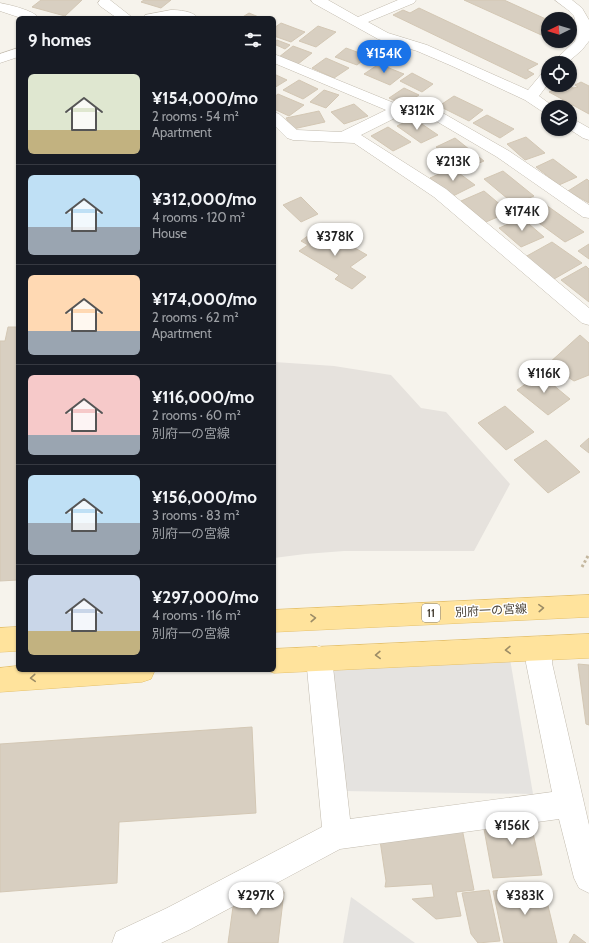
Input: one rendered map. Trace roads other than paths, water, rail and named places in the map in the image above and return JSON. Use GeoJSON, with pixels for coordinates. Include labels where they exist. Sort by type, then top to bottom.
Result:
{"type":"FeatureCollection","features":[{"type":"Feature","properties":{"kind":"main road","name":"別府一の宮線"},"geometry":{"type":"LineString","coordinates":[[276,621],[589,606]]}},
{"type":"Feature","properties":{"kind":"main road"},"geometry":{"type":"LineString","coordinates":[[0,640],[16,639]]}},
{"type":"Feature","properties":{"kind":"main road"},"geometry":{"type":"LineString","coordinates":[[276,661],[589,646]]}},
{"type":"Feature","properties":{"kind":"main road"},"geometry":{"type":"LineString","coordinates":[[0,680],[114,672]]}},
{"type":"Feature","properties":{"kind":"street"},"geometry":{"type":"LineString","coordinates":[[318,0],[383,36],[422,48],[530,97],[541,104]]}},
{"type":"Feature","properties":{"kind":"street"},"geometry":{"type":"LineString","coordinates":[[357,22],[409,0]]}},
{"type":"Feature","properties":{"kind":"street"},"geometry":{"type":"LineString","coordinates":[[562,0],[577,9],[587,19],[586,31],[581,42],[566,56]]}},
{"type":"Feature","properties":{"kind":"street"},"geometry":{"type":"LineString","coordinates":[[104,5],[123,16]]}},
{"type":"Feature","properties":{"kind":"street"},"geometry":{"type":"LineString","coordinates":[[0,7],[28,16]]}},
{"type":"Feature","properties":{"kind":"street"},"geometry":{"type":"LineString","coordinates":[[157,16],[164,14],[180,14],[186,16]]}},
{"type":"Feature","properties":{"kind":"street"},"geometry":{"type":"LineString","coordinates":[[0,59],[16,53]]}},
{"type":"Feature","properties":{"kind":"street"},"geometry":{"type":"LineString","coordinates":[[276,59],[359,95],[391,107],[422,110],[436,115],[503,154],[589,213]]}},
{"type":"Feature","properties":{"kind":"street"},"geometry":{"type":"LineString","coordinates":[[530,97],[541,84]]}},
{"type":"Feature","properties":{"kind":"street"},"geometry":{"type":"LineString","coordinates":[[344,137],[401,109]]}},
{"type":"Feature","properties":{"kind":"street"},"geometry":{"type":"LineString","coordinates":[[276,119],[293,135],[358,139],[440,193],[589,318]]}},
{"type":"Feature","properties":{"kind":"street"},"geometry":{"type":"LineString","coordinates":[[577,127],[589,135]]}},
{"type":"Feature","properties":{"kind":"street"},"geometry":{"type":"LineString","coordinates":[[540,648],[539,663],[570,804],[589,878]]}},
{"type":"Feature","properties":{"kind":"street"},"geometry":{"type":"LineString","coordinates":[[320,658],[336,835]]}},
{"type":"Feature","properties":{"kind":"street"},"geometry":{"type":"LineString","coordinates":[[127,943],[178,919],[336,835],[570,804]]}}]}
